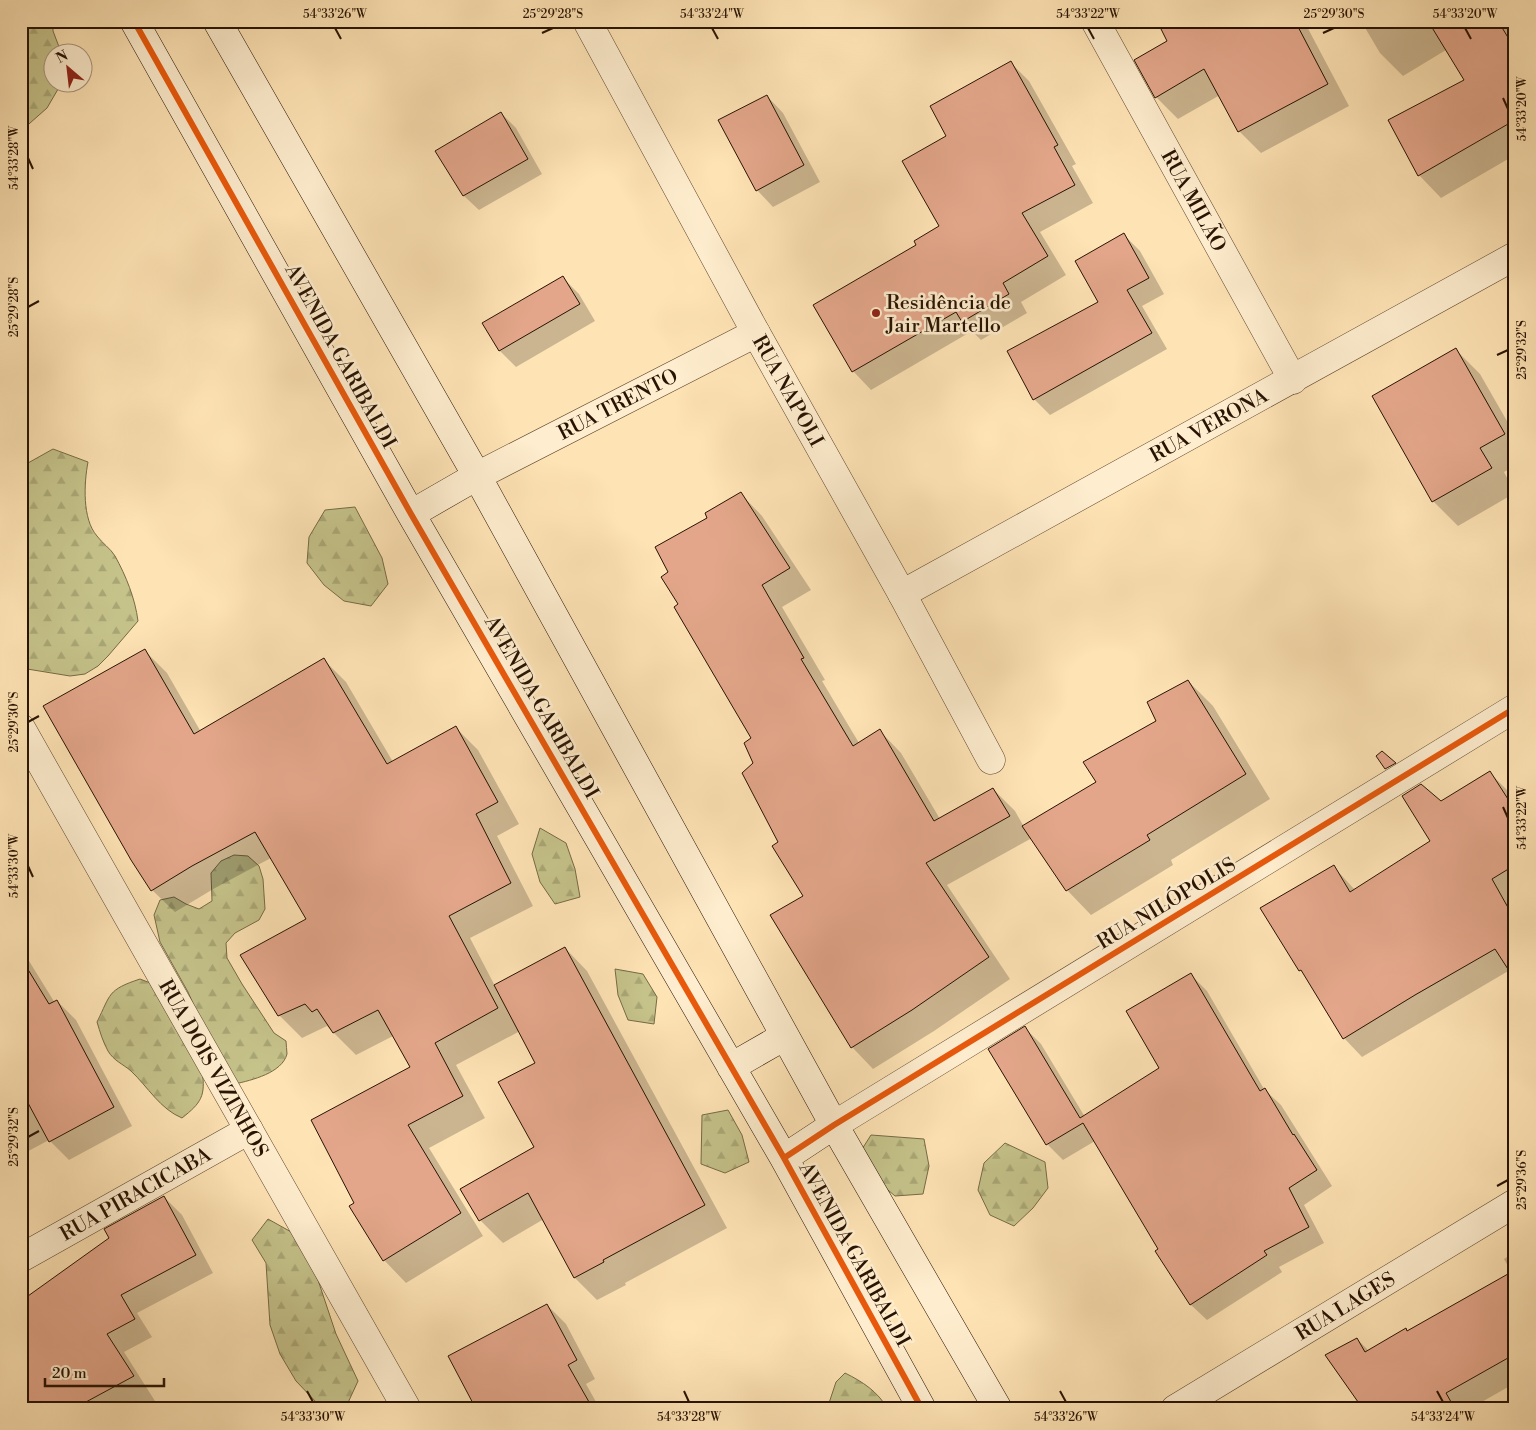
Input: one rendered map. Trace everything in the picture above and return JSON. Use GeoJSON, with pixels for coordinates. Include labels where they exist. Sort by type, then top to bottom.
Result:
{"type":"FeatureCollection","features":[{"type":"Feature","properties":{"kind":"street","name":"AVENIDA GARIBALDI"},"geometry":{"type":"LineString","coordinates":[[134,21],[411,514],[784,1158],[922,1409]]}},
{"type":"Feature","properties":{"kind":"street"},"geometry":{"type":"LineString","coordinates":[[217,21],[477,476],[834,1125],[998,1409]]}},
{"type":"Feature","properties":{"kind":"street","name":"RUA NAPOLI"},"geometry":{"type":"LineString","coordinates":[[587,21],[756,333],[902,594],[991,760]]}},
{"type":"Feature","properties":{"kind":"street","name":"RUA MILÃO"},"geometry":{"type":"LineString","coordinates":[[1095,21],[1293,380]]}},
{"type":"Feature","properties":{"kind":"street","name":"RUA VERONA"},"geometry":{"type":"LineString","coordinates":[[902,594],[1515,256]]}},
{"type":"Feature","properties":{"kind":"street","name":"RUA TRENTO"},"geometry":{"type":"LineString","coordinates":[[411,514],[477,476],[756,333]]}},
{"type":"Feature","properties":{"kind":"street","name":"RUA NILÓPOLIS"},"geometry":{"type":"LineString","coordinates":[[784,1158],[834,1125],[1515,708]]}},
{"type":"Feature","properties":{"kind":"street","name":"RUA DOIS VIZINHOS"},"geometry":{"type":"LineString","coordinates":[[25,742],[249,1130],[407,1409]]}},
{"type":"Feature","properties":{"kind":"street"},"geometry":{"type":"LineString","coordinates":[[731,1067],[786,1036]]}},
{"type":"Feature","properties":{"kind":"street","name":"RUA PIRACICABA"},"geometry":{"type":"LineString","coordinates":[[21,1258],[249,1130]]}},
{"type":"Feature","properties":{"kind":"street","name":"RUA LAGES"},"geometry":{"type":"LineString","coordinates":[[1175,1409],[1515,1204]]}},
{"type":"Feature","properties":{"kind":"green space"},"geometry":{"type":"Polygon","coordinates":[[[34,21],[53,21],[53,31],[57,42],[42,42],[42,92],[56,92],[47,108],[21,131],[21,33],[34,21]]]}},
{"type":"Feature","properties":{"kind":"green space"},"geometry":{"type":"Polygon","coordinates":[[[53,449],[88,462],[85,500],[89,520],[92,529],[113,553],[119,564],[132,596],[138,621],[98,666],[85,674],[70,676],[21,668],[21,471],[28,463],[53,449]]]}},
{"type":"Feature","properties":{"kind":"green space"},"geometry":{"type":"Polygon","coordinates":[[[355,507],[382,558],[388,584],[371,606],[344,601],[324,585],[307,563],[309,537],[325,510],[355,507]]]}},
{"type":"Feature","properties":{"kind":"green space"},"geometry":{"type":"Polygon","coordinates":[[[540,828],[566,843],[575,869],[580,897],[555,904],[540,882],[532,854],[540,828]]]}},
{"type":"Feature","properties":{"kind":"green space"},"geometry":{"type":"Polygon","coordinates":[[[234,855],[248,856],[259,866],[263,879],[265,909],[259,920],[235,933],[226,943],[227,958],[274,1033],[286,1041],[287,1054],[284,1061],[273,1071],[258,1078],[235,1084],[214,1041],[205,1030],[188,992],[160,942],[154,915],[160,900],[174,897],[199,909],[212,901],[211,873],[221,861],[234,855]]]}},
{"type":"Feature","properties":{"kind":"green space"},"geometry":{"type":"Polygon","coordinates":[[[615,969],[643,974],[657,997],[654,1024],[628,1020],[618,995],[615,969]]]}},
{"type":"Feature","properties":{"kind":"green space"},"geometry":{"type":"Polygon","coordinates":[[[140,979],[153,984],[202,1071],[203,1087],[201,1098],[194,1108],[182,1118],[167,1109],[131,1071],[110,1054],[98,1026],[97,1022],[111,994],[121,986],[140,979]]]}},
{"type":"Feature","properties":{"kind":"green space"},"geometry":{"type":"Polygon","coordinates":[[[728,1110],[742,1135],[749,1162],[725,1173],[701,1164],[702,1115],[728,1110]]]}},
{"type":"Feature","properties":{"kind":"green space"},"geometry":{"type":"Polygon","coordinates":[[[871,1135],[924,1139],[929,1166],[923,1194],[895,1196],[874,1178],[857,1157],[871,1135]]]}},
{"type":"Feature","properties":{"kind":"green space"},"geometry":{"type":"Polygon","coordinates":[[[1005,1143],[1045,1162],[1048,1188],[1033,1208],[1014,1226],[990,1215],[978,1190],[984,1163],[1005,1143]]]}},
{"type":"Feature","properties":{"kind":"green space"},"geometry":{"type":"Polygon","coordinates":[[[268,1219],[293,1233],[318,1280],[336,1334],[358,1381],[346,1407],[317,1403],[296,1381],[280,1354],[270,1325],[266,1263],[252,1240],[268,1219]]]}},
{"type":"Feature","properties":{"kind":"green space"},"geometry":{"type":"Polygon","coordinates":[[[845,1373],[869,1388],[888,1409],[827,1409],[836,1382],[845,1373]]]}},
{"type":"Feature","properties":{"kind":"building"},"geometry":{"type":"Polygon","coordinates":[[[1157,21],[1295,21],[1328,84],[1238,132],[1204,69],[1155,98],[1134,60],[1167,41],[1157,21]]]}},
{"type":"Feature","properties":{"kind":"building"},"geometry":{"type":"Polygon","coordinates":[[[1428,21],[1498,21],[1515,49],[1515,120],[1418,176],[1388,120],[1464,80],[1428,21]]]}},
{"type":"Feature","properties":{"kind":"building"},"geometry":{"type":"Polygon","coordinates":[[[1011,61],[1058,145],[1054,147],[1075,185],[1022,213],[1048,256],[1003,283],[1009,294],[962,322],[956,312],[852,372],[813,305],[916,245],[914,241],[939,226],[902,161],[946,136],[930,106],[1011,61]]]}},
{"type":"Feature","properties":{"kind":"building"},"geometry":{"type":"Polygon","coordinates":[[[767,95],[804,165],[756,191],[718,120],[767,95]]]}},
{"type":"Feature","properties":{"kind":"building"},"geometry":{"type":"Polygon","coordinates":[[[501,112],[528,159],[463,196],[435,151],[501,112]]]}},
{"type":"Feature","properties":{"kind":"building"},"geometry":{"type":"Polygon","coordinates":[[[1124,233],[1149,278],[1127,290],[1152,333],[1033,400],[1007,351],[1098,302],[1075,261],[1124,233]]]}},
{"type":"Feature","properties":{"kind":"building"},"geometry":{"type":"Polygon","coordinates":[[[563,276],[580,304],[499,351],[482,323],[563,276]]]}},
{"type":"Feature","properties":{"kind":"building"},"geometry":{"type":"Polygon","coordinates":[[[1456,348],[1505,434],[1480,448],[1492,468],[1432,502],[1372,396],[1456,348]]]}},
{"type":"Feature","properties":{"kind":"building"},"geometry":{"type":"Polygon","coordinates":[[[741,492],[790,568],[762,585],[804,658],[801,659],[853,746],[880,729],[934,821],[993,788],[1010,816],[926,863],[989,957],[912,1010],[851,1048],[770,915],[803,896],[772,846],[778,842],[742,773],[753,763],[744,743],[751,738],[674,607],[678,604],[661,577],[668,572],[655,547],[707,518],[705,513],[741,492]]]}},
{"type":"Feature","properties":{"kind":"building"},"geometry":{"type":"Polygon","coordinates":[[[145,649],[194,734],[324,658],[387,764],[456,726],[498,802],[476,814],[511,883],[449,916],[498,1008],[435,1043],[463,1096],[408,1125],[461,1213],[383,1261],[349,1206],[354,1203],[311,1120],[410,1067],[378,1010],[333,1033],[317,1009],[312,1012],[305,1004],[278,1016],[240,955],[306,919],[255,832],[192,866],[151,891],[131,860],[43,706],[145,649]]]}},
{"type":"Feature","properties":{"kind":"building"},"geometry":{"type":"Polygon","coordinates":[[[1188,680],[1246,774],[1147,835],[1150,840],[1066,891],[1022,826],[1096,782],[1083,762],[1156,721],[1147,702],[1188,680]]]}},
{"type":"Feature","properties":{"kind":"building"},"geometry":{"type":"Polygon","coordinates":[[[1382,751],[1396,763],[1385,769],[1376,756],[1382,751]]]}},
{"type":"Feature","properties":{"kind":"building"},"geometry":{"type":"Polygon","coordinates":[[[1490,771],[1515,810],[1515,865],[1492,879],[1515,920],[1515,980],[1495,949],[1343,1039],[1260,908],[1334,865],[1350,892],[1430,841],[1402,796],[1421,784],[1441,801],[1490,771]]]}},
{"type":"Feature","properties":{"kind":"building"},"geometry":{"type":"Polygon","coordinates":[[[565,947],[705,1205],[603,1260],[604,1262],[574,1278],[528,1193],[479,1221],[460,1189],[534,1147],[498,1082],[535,1063],[494,985],[565,947]]]}},
{"type":"Feature","properties":{"kind":"building"},"geometry":{"type":"Polygon","coordinates":[[[21,958],[49,1004],[57,1000],[114,1107],[49,1142],[21,1090],[21,958]]]}},
{"type":"Feature","properties":{"kind":"building"},"geometry":{"type":"Polygon","coordinates":[[[1191,973],[1260,1091],[1265,1088],[1293,1135],[1317,1170],[1289,1188],[1309,1227],[1264,1251],[1267,1255],[1190,1305],[1155,1251],[1158,1249],[1083,1123],[1046,1145],[988,1049],[1025,1026],[1080,1118],[1159,1068],[1126,1011],[1191,973]]]}},
{"type":"Feature","properties":{"kind":"building"},"geometry":{"type":"Polygon","coordinates":[[[164,1196],[196,1255],[121,1295],[135,1319],[107,1334],[134,1376],[73,1409],[21,1409],[21,1301],[109,1238],[104,1229],[164,1196]]]}},
{"type":"Feature","properties":{"kind":"building"},"geometry":{"type":"Polygon","coordinates":[[[1515,1270],[1515,1354],[1446,1393],[1455,1409],[1363,1409],[1325,1355],[1357,1338],[1365,1352],[1406,1328],[1407,1331],[1515,1270]]]}},
{"type":"Feature","properties":{"kind":"building"},"geometry":{"type":"Polygon","coordinates":[[[547,1304],[577,1360],[568,1365],[593,1409],[476,1409],[448,1356],[547,1304]]]}},
{"type":"Feature","properties":{"kind":"cycle path"},"geometry":{"type":"LineString","coordinates":[[134,21],[411,514],[784,1158],[922,1409]]}},
{"type":"Feature","properties":{"kind":"cycle path"},"geometry":{"type":"LineString","coordinates":[[784,1158],[834,1125],[1515,708]]}},
{"type":"Feature","properties":{"kind":"place","name":"Residência de Jair Martello"},"geometry":{"type":"Point","coordinates":[876,313]}}]}
